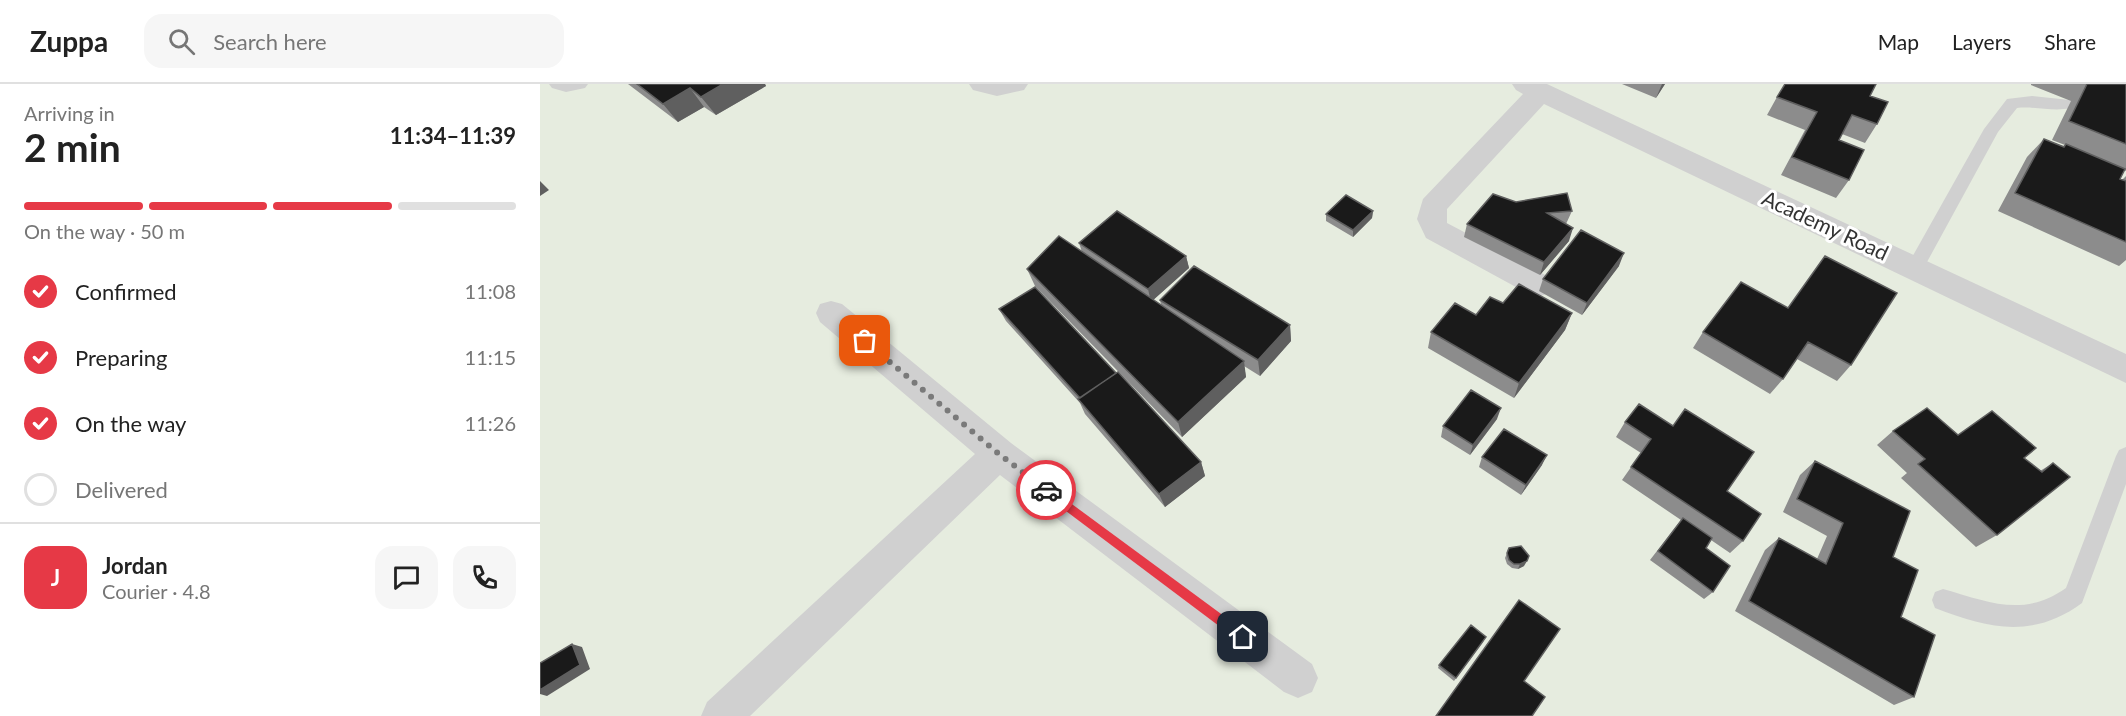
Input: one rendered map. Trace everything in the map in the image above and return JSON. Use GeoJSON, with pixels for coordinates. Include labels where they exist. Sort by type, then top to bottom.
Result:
{"type":"FeatureCollection","features":[{"type":"Feature","properties":{"kind":"street"},"geometry":{"type":"LineString","coordinates":[[982,84],[997,87],[1015,84]]}},
{"type":"Feature","properties":{"kind":"street"},"geometry":{"type":"LineString","coordinates":[[1533,88],[1433,206],[1431,219],[1436,230],[1538,285]]}},
{"type":"Feature","properties":{"kind":"street","name":"Academy Road"},"geometry":{"type":"LineString","coordinates":[[1533,88],[2126,369]]}},
{"type":"Feature","properties":{"kind":"street"},"geometry":{"type":"LineString","coordinates":[[831,313],[999,454],[1298,678]]}},
{"type":"Feature","properties":{"kind":"street"},"geometry":{"type":"LineString","coordinates":[[721,716],[999,454]]}},
{"type":"Feature","properties":{"kind":"lane"},"geometry":{"type":"LineString","coordinates":[[557,84],[566,87],[580,84]]}},
{"type":"Feature","properties":{"kind":"lane"},"geometry":{"type":"LineString","coordinates":[[1915,268],[1992,129],[2012,103],[2032,101],[2065,104]]}},
{"type":"Feature","properties":{"kind":"lane"},"geometry":{"type":"LineString","coordinates":[[1944,600],[2010,617],[2032,618],[2060,607],[2074,595],[2126,456]]}},
{"type":"Feature","properties":{"kind":"shaded area"},"geometry":{"type":"Polygon","coordinates":[[[540,84],[2126,84],[2126,716],[540,716],[540,84]]]}},
{"type":"Feature","properties":{"kind":"building"},"geometry":{"type":"Polygon","coordinates":[[[637,84],[723,84],[701,97],[690,88],[663,104],[637,84]]]}},
{"type":"Feature","properties":{"kind":"building"},"geometry":{"type":"Polygon","coordinates":[[[1785,84],[1876,84],[1870,96],[1888,102],[1877,124],[1852,115],[1839,140],[1864,150],[1849,180],[1792,157],[1817,112],[1777,97],[1785,84]]]}},
{"type":"Feature","properties":{"kind":"building"},"geometry":{"type":"Polygon","coordinates":[[[2087,84],[2126,84],[2126,144],[2069,121],[2087,84]]]}},
{"type":"Feature","properties":{"kind":"building"},"geometry":{"type":"Polygon","coordinates":[[[2044,139],[2064,147],[2066,144],[2125,169],[2120,179],[2126,181],[2126,242],[2015,193],[2044,139]]]}},
{"type":"Feature","properties":{"kind":"building"},"geometry":{"type":"Polygon","coordinates":[[[1567,193],[1572,211],[1547,213],[1573,228],[1544,262],[1467,224],[1493,194],[1516,202],[1567,193]]]}},
{"type":"Feature","properties":{"kind":"building"},"geometry":{"type":"Polygon","coordinates":[[[1346,195],[1373,211],[1353,230],[1326,214],[1346,195]]]}},
{"type":"Feature","properties":{"kind":"building"},"geometry":{"type":"Polygon","coordinates":[[[1117,211],[1186,256],[1148,289],[1079,243],[1117,211]]]}},
{"type":"Feature","properties":{"kind":"building"},"geometry":{"type":"Polygon","coordinates":[[[1581,230],[1624,253],[1587,303],[1543,279],[1581,230]]]}},
{"type":"Feature","properties":{"kind":"building"},"geometry":{"type":"Polygon","coordinates":[[[1059,236],[1244,361],[1178,422],[1027,269],[1059,236]]]}},
{"type":"Feature","properties":{"kind":"building"},"geometry":{"type":"Polygon","coordinates":[[[1825,256],[1897,293],[1851,365],[1808,342],[1783,379],[1703,332],[1741,282],[1788,308],[1825,256]]]}},
{"type":"Feature","properties":{"kind":"building"},"geometry":{"type":"Polygon","coordinates":[[[1194,266],[1290,325],[1258,360],[1160,300],[1194,266]]]}},
{"type":"Feature","properties":{"kind":"building"},"geometry":{"type":"Polygon","coordinates":[[[1519,284],[1572,313],[1519,383],[1431,332],[1455,303],[1476,315],[1490,297],[1503,303],[1519,284]]]}},
{"type":"Feature","properties":{"kind":"building"},"geometry":{"type":"Polygon","coordinates":[[[1035,287],[1116,373],[1080,398],[999,309],[1035,287]]]}},
{"type":"Feature","properties":{"kind":"building"},"geometry":{"type":"Polygon","coordinates":[[[1118,372],[1201,462],[1159,494],[1078,399],[1118,372]]]}},
{"type":"Feature","properties":{"kind":"building"},"geometry":{"type":"Polygon","coordinates":[[[1471,390],[1501,408],[1473,445],[1443,426],[1471,390]]]}},
{"type":"Feature","properties":{"kind":"building"},"geometry":{"type":"Polygon","coordinates":[[[1639,404],[1673,426],[1685,409],[1754,452],[1727,491],[1761,514],[1743,541],[1631,467],[1651,439],[1625,422],[1639,404]]]}},
{"type":"Feature","properties":{"kind":"building"},"geometry":{"type":"Polygon","coordinates":[[[1927,408],[1958,435],[1992,411],[2036,448],[2024,458],[2042,472],[2053,463],[2070,477],[1997,535],[1918,464],[1925,459],[1893,431],[1927,408]]]}},
{"type":"Feature","properties":{"kind":"building"},"geometry":{"type":"Polygon","coordinates":[[[1504,429],[1547,455],[1526,485],[1482,457],[1504,429]]]}},
{"type":"Feature","properties":{"kind":"building"},"geometry":{"type":"Polygon","coordinates":[[[1815,461],[1910,511],[1893,557],[1918,570],[1901,617],[1935,635],[1914,697],[1749,601],[1779,538],[1826,564],[1843,523],[1797,499],[1815,461]]]}},
{"type":"Feature","properties":{"kind":"building"},"geometry":{"type":"Polygon","coordinates":[[[1683,518],[1712,538],[1706,548],[1730,566],[1713,592],[1658,551],[1683,518]]]}},
{"type":"Feature","properties":{"kind":"building"},"geometry":{"type":"Polygon","coordinates":[[[1521,546],[1529,556],[1527,561],[1514,564],[1509,560],[1507,553],[1509,548],[1521,546]]]}},
{"type":"Feature","properties":{"kind":"building"},"geometry":{"type":"Polygon","coordinates":[[[1519,600],[1560,629],[1524,681],[1545,697],[1532,716],[1436,716],[1519,600]]]}},
{"type":"Feature","properties":{"kind":"building"},"geometry":{"type":"Polygon","coordinates":[[[1471,625],[1486,637],[1456,678],[1439,665],[1471,625]]]}},
{"type":"Feature","properties":{"kind":"building"},"geometry":{"type":"Polygon","coordinates":[[[572,644],[580,665],[540,690],[540,663],[572,644]]]}},
{"type":"Feature","properties":{"kind":"way so far"},"geometry":{"type":"LineString","coordinates":[[865,341],[999,454],[1046,490]]}},
{"type":"Feature","properties":{"kind":"route"},"geometry":{"type":"LineString","coordinates":[[1046,490],[1243,637]]}}]}
